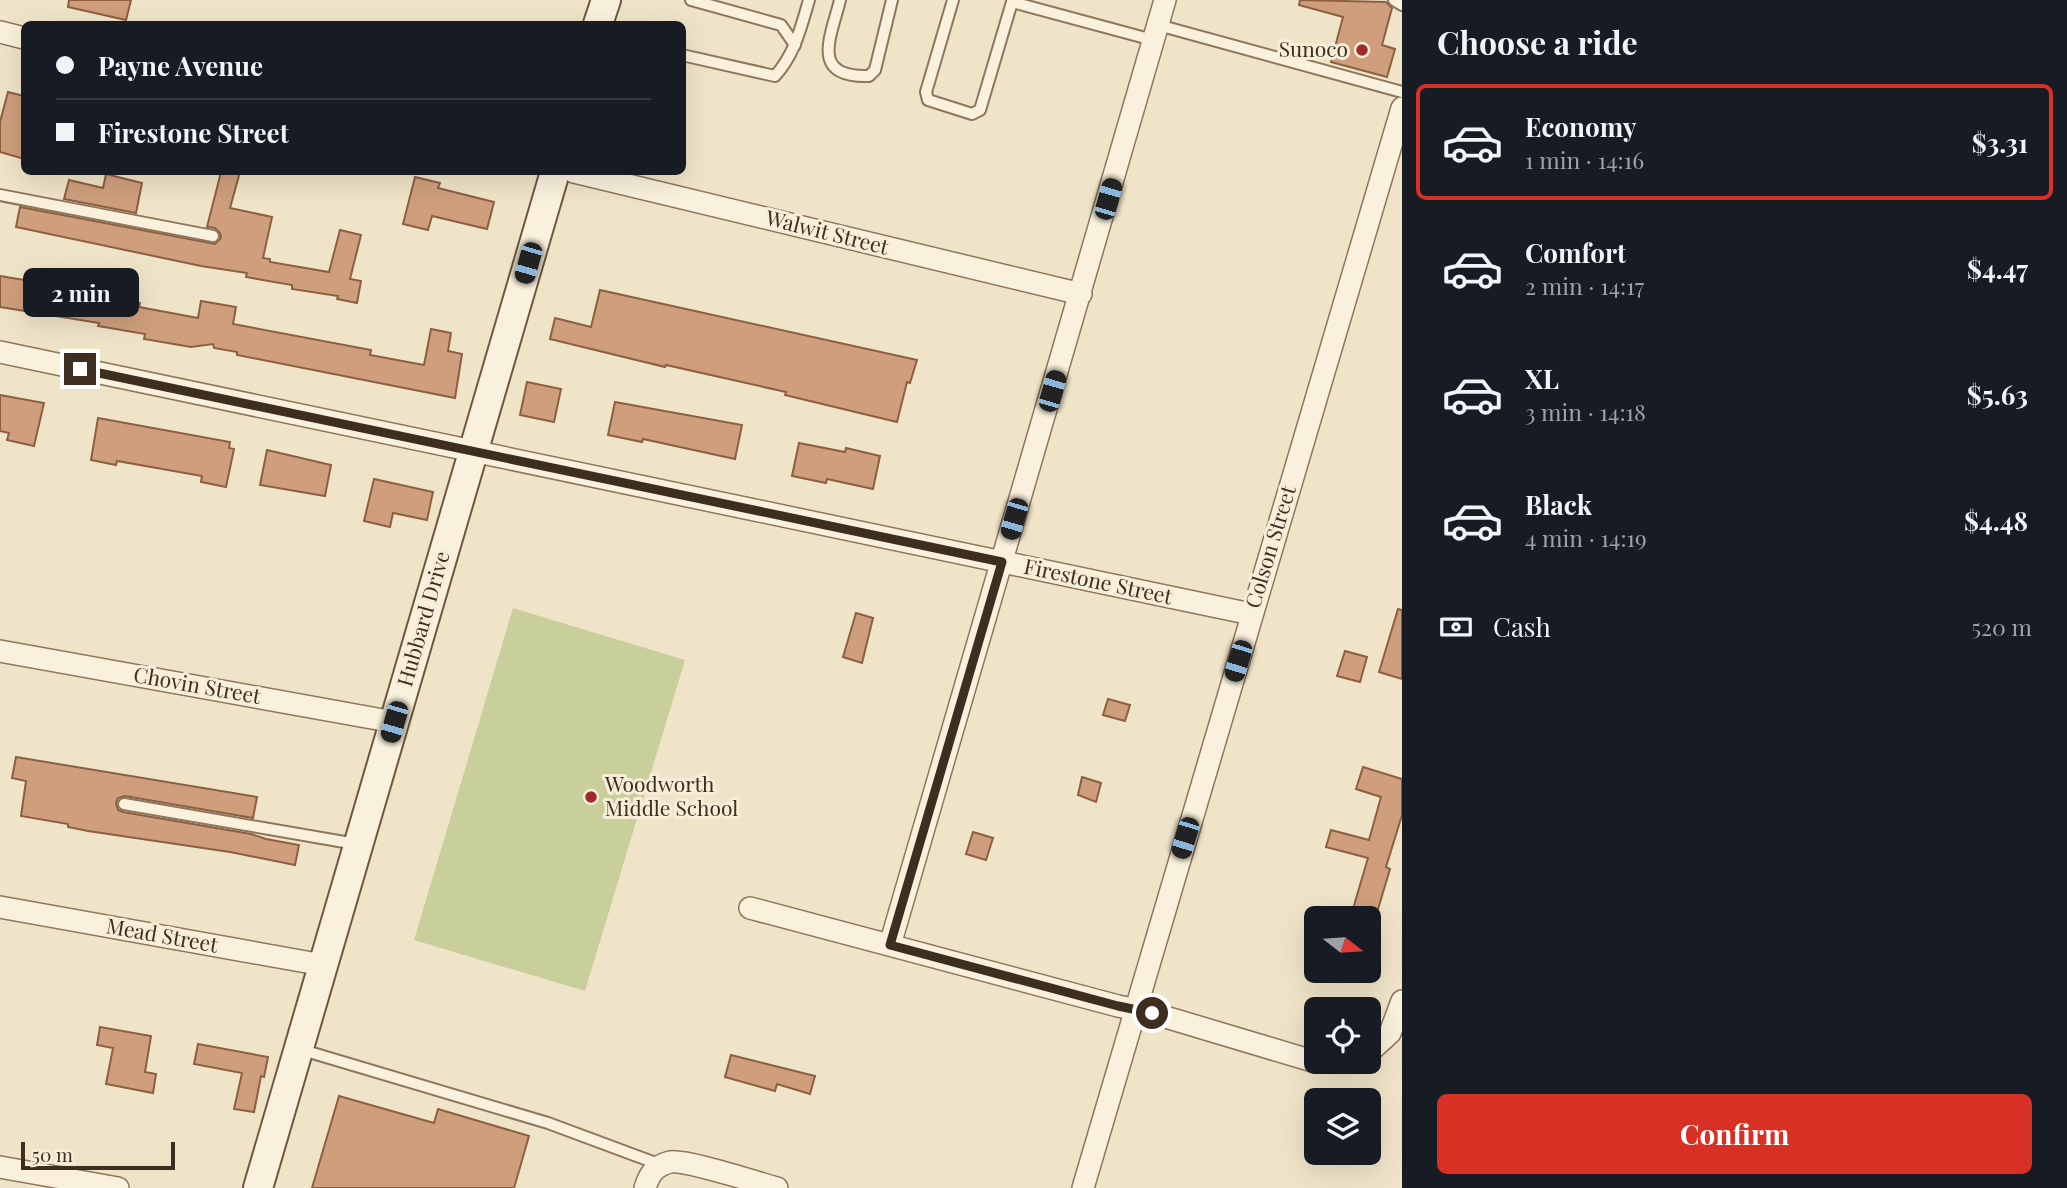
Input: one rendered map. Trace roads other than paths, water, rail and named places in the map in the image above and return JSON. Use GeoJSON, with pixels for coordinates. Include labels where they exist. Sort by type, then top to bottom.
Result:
{"type":"FeatureCollection","features":[{"type":"Feature","properties":{"kind":"street"},"geometry":{"type":"LineString","coordinates":[[599,21],[606,0]]}},
{"type":"Feature","properties":{"kind":"street"},"geometry":{"type":"LineString","coordinates":[[890,945],[1165,0]]}},
{"type":"Feature","properties":{"kind":"street"},"geometry":{"type":"LineString","coordinates":[[0,32],[21,37]]}},
{"type":"Feature","properties":{"kind":"street","name":"Colson Street"},"geometry":{"type":"LineString","coordinates":[[1083,1188],[1402,107]]}},
{"type":"Feature","properties":{"kind":"street","name":"Hubbard Drive"},"geometry":{"type":"LineString","coordinates":[[258,1188],[554,175]]}},
{"type":"Feature","properties":{"kind":"street","name":"Walwit Street"},"geometry":{"type":"LineString","coordinates":[[586,175],[1081,294]]}},
{"type":"Feature","properties":{"kind":"street","name":"Firestone Street"},"geometry":{"type":"LineString","coordinates":[[0,352],[1251,614]]}},
{"type":"Feature","properties":{"kind":"street","name":"Chovin Street"},"geometry":{"type":"LineString","coordinates":[[0,651],[394,722]]}},
{"type":"Feature","properties":{"kind":"street","name":"Mead Street"},"geometry":{"type":"LineString","coordinates":[[0,906],[323,965]]}},
{"type":"Feature","properties":{"kind":"street"},"geometry":{"type":"LineString","coordinates":[[750,908],[1135,1009],[1304,1058]]}},
{"type":"Feature","properties":{"kind":"street"},"geometry":{"type":"LineString","coordinates":[[1381,1042],[1390,1032],[1402,1001]]}},
{"type":"Feature","properties":{"kind":"street"},"geometry":{"type":"LineString","coordinates":[[645,1188],[651,1173],[662,1165],[679,1162],[778,1188]]}},
{"type":"Feature","properties":{"kind":"street"},"geometry":{"type":"LineString","coordinates":[[0,1167],[118,1188]]}},
{"type":"Feature","properties":{"kind":"lane"},"geometry":{"type":"LineString","coordinates":[[691,0],[781,25],[795,45]]}},
{"type":"Feature","properties":{"kind":"lane"},"geometry":{"type":"LineString","coordinates":[[686,56],[775,76],[795,45],[809,0]]}},
{"type":"Feature","properties":{"kind":"lane"},"geometry":{"type":"LineString","coordinates":[[840,0],[826,54],[837,71],[869,76],[875,69],[892,0]]}},
{"type":"Feature","properties":{"kind":"lane"},"geometry":{"type":"LineString","coordinates":[[953,0],[926,92],[928,100],[972,114],[980,110],[1012,1],[1402,92]]}},
{"type":"Feature","properties":{"kind":"lane"},"geometry":{"type":"LineString","coordinates":[[1394,0],[1402,5]]}},
{"type":"Feature","properties":{"kind":"lane"},"geometry":{"type":"LineString","coordinates":[[0,195],[213,236]]}},
{"type":"Feature","properties":{"kind":"lane"},"geometry":{"type":"LineString","coordinates":[[124,804],[358,845]]}},
{"type":"Feature","properties":{"kind":"lane"},"geometry":{"type":"LineString","coordinates":[[299,1049],[548,1123],[662,1165]]}},
{"type":"Feature","properties":{"kind":"place","name":"Sunoco"},"geometry":{"type":"Point","coordinates":[1362,50]}},
{"type":"Feature","properties":{"kind":"place","name":"Woodworth Middle School"},"geometry":{"type":"Point","coordinates":[591,797]}}]}
